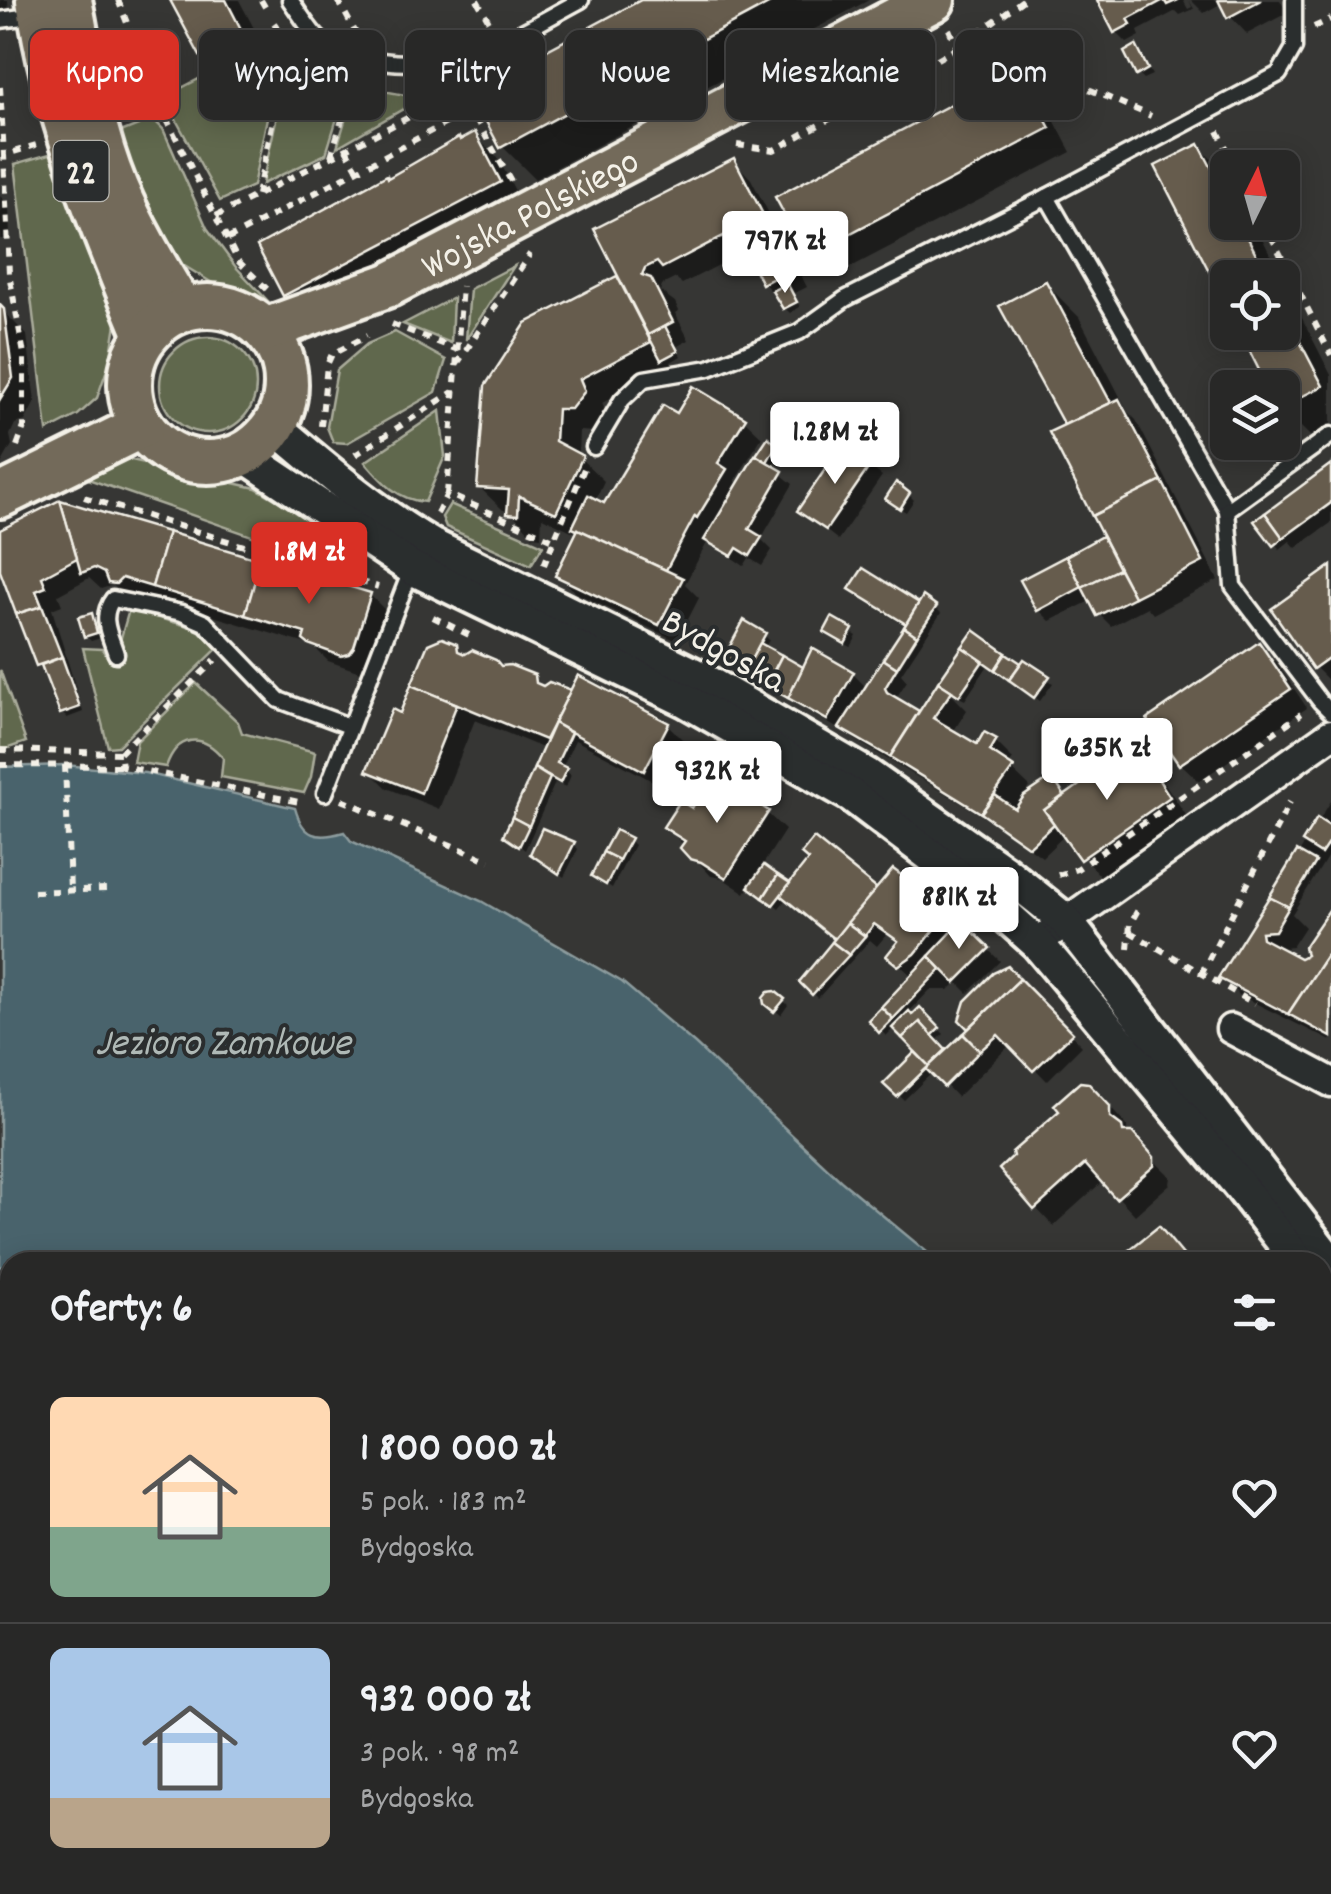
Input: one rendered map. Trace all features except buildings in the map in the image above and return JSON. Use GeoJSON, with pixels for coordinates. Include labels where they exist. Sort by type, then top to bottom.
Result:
{"type":"FeatureCollection","features":[{"type":"Feature","properties":{"kind":"main road","name":"Wojska Polskiego"},"geometry":{"type":"LineString","coordinates":[[273,328],[395,308],[938,8]]}},
{"type":"Feature","properties":{"kind":"main road","name":"22"},"geometry":{"type":"LineString","coordinates":[[44,9],[82,130],[95,211],[146,335]]}},
{"type":"Feature","properties":{"kind":"main road","name":"22"},"geometry":{"type":"LineString","coordinates":[[82,130],[182,310]]}},
{"type":"Feature","properties":{"kind":"main road"},"geometry":{"type":"LineString","coordinates":[[204,306],[226,308],[273,328],[286,384],[283,406],[274,426],[260,442],[242,454],[198,462],[157,443],[142,426],[130,390],[131,370],[146,335],[162,320],[182,310],[204,306]]}},
{"type":"Feature","properties":{"kind":"main road"},"geometry":{"type":"LineString","coordinates":[[17,488],[142,426]]}},
{"type":"Feature","properties":{"kind":"street","name":"Bydgoska"},"geometry":{"type":"LineString","coordinates":[[274,426],[389,520],[448,554],[693,674],[867,775],[1005,872],[1065,920],[1322,1252]]}},
{"type":"Feature","properties":{"kind":"street","name":"Bydgoska"},"geometry":{"type":"LineString","coordinates":[[242,454],[407,582],[685,700],[851,795],[983,894],[1037,943],[1291,1252]]}},
{"type":"Feature","properties":{"kind":"street"},"geometry":{"type":"LineString","coordinates":[[1037,943],[1331,734]]}},
{"type":"Feature","properties":{"kind":"street"},"geometry":{"type":"LineString","coordinates":[[1231,1029],[1331,1082]]}},
{"type":"Feature","properties":{"kind":"lane"},"geometry":{"type":"LineString","coordinates":[[290,0],[313,30]]}},
{"type":"Feature","properties":{"kind":"lane"},"geometry":{"type":"LineString","coordinates":[[385,62],[410,65],[481,54],[581,0]]}},
{"type":"Feature","properties":{"kind":"lane"},"geometry":{"type":"LineString","coordinates":[[594,446],[622,400],[644,378],[709,368],[798,332],[844,299],[1048,197],[1279,74],[1294,48],[1294,0]]}},
{"type":"Feature","properties":{"kind":"lane"},"geometry":{"type":"LineString","coordinates":[[1048,197],[1227,510],[1233,586],[1325,706]]}},
{"type":"Feature","properties":{"kind":"lane"},"geometry":{"type":"LineString","coordinates":[[1227,510],[1331,434]]}},
{"type":"Feature","properties":{"kind":"lane"},"geometry":{"type":"LineString","coordinates":[[325,793],[407,582]]}},
{"type":"Feature","properties":{"kind":"lane"},"geometry":{"type":"LineString","coordinates":[[116,654],[105,622],[107,607],[113,599],[182,613],[205,623],[278,700],[349,726]]}},
{"type":"Feature","properties":{"kind":"path"},"geometry":{"type":"LineString","coordinates":[[118,0],[130,30]]}},
{"type":"Feature","properties":{"kind":"path"},"geometry":{"type":"LineString","coordinates":[[982,30],[1023,0]]}},
{"type":"Feature","properties":{"kind":"path"},"geometry":{"type":"LineString","coordinates":[[938,8],[955,44]]}},
{"type":"Feature","properties":{"kind":"path"},"geometry":{"type":"LineString","coordinates":[[326,30],[348,18]]}},
{"type":"Feature","properties":{"kind":"path"},"geometry":{"type":"LineString","coordinates":[[730,144],[774,150],[955,49]]}},
{"type":"Feature","properties":{"kind":"path"},"geometry":{"type":"LineString","coordinates":[[0,87],[9,274],[24,354],[24,427],[16,444],[17,488],[46,501],[72,493],[407,582],[446,626],[483,642]]}},
{"type":"Feature","properties":{"kind":"path"},"geometry":{"type":"LineString","coordinates":[[1083,87],[1179,127]]}},
{"type":"Feature","properties":{"kind":"path"},"geometry":{"type":"LineString","coordinates":[[216,216],[405,119]]}},
{"type":"Feature","properties":{"kind":"path"},"geometry":{"type":"LineString","coordinates":[[4,156],[112,120]]}},
{"type":"Feature","properties":{"kind":"path"},"geometry":{"type":"LineString","coordinates":[[167,120],[273,328]]}},
{"type":"Feature","properties":{"kind":"path"},"geometry":{"type":"LineString","coordinates":[[256,195],[273,120]]}},
{"type":"Feature","properties":{"kind":"path"},"geometry":{"type":"LineString","coordinates":[[228,239],[452,120]]}},
{"type":"Feature","properties":{"kind":"path"},"geometry":{"type":"LineString","coordinates":[[477,120],[513,185]]}},
{"type":"Feature","properties":{"kind":"path"},"geometry":{"type":"LineString","coordinates":[[1215,126],[1227,150]]}},
{"type":"Feature","properties":{"kind":"path"},"geometry":{"type":"LineString","coordinates":[[346,149],[358,170]]}},
{"type":"Feature","properties":{"kind":"path"},"geometry":{"type":"LineString","coordinates":[[1273,240],[1331,356]]}},
{"type":"Feature","properties":{"kind":"path"},"geometry":{"type":"LineString","coordinates":[[457,366],[534,248],[520,255]]}},
{"type":"Feature","properties":{"kind":"path"},"geometry":{"type":"LineString","coordinates":[[0,272],[9,274]]}},
{"type":"Feature","properties":{"kind":"path"},"geometry":{"type":"LineString","coordinates":[[448,293],[477,278]]}},
{"type":"Feature","properties":{"kind":"path"},"geometry":{"type":"LineString","coordinates":[[432,524],[447,494],[462,286]]}},
{"type":"Feature","properties":{"kind":"path"},"geometry":{"type":"LineString","coordinates":[[320,436],[327,365],[332,354],[395,308],[458,350]]}},
{"type":"Feature","properties":{"kind":"path"},"geometry":{"type":"LineString","coordinates":[[345,462],[455,391]]}},
{"type":"Feature","properties":{"kind":"path"},"geometry":{"type":"LineString","coordinates":[[544,564],[594,446]]}},
{"type":"Feature","properties":{"kind":"path"},"geometry":{"type":"LineString","coordinates":[[447,494],[554,540]]}},
{"type":"Feature","properties":{"kind":"path"},"geometry":{"type":"LineString","coordinates":[[0,750],[120,753],[227,648]]}},
{"type":"Feature","properties":{"kind":"path"},"geometry":{"type":"LineString","coordinates":[[1046,873],[1060,875],[1077,869],[1325,706]]}},
{"type":"Feature","properties":{"kind":"path"},"geometry":{"type":"LineString","coordinates":[[120,753],[122,766]]}},
{"type":"Feature","properties":{"kind":"path"},"geometry":{"type":"LineString","coordinates":[[0,765],[122,766],[309,804],[325,793],[490,861]]}},
{"type":"Feature","properties":{"kind":"path"},"geometry":{"type":"LineString","coordinates":[[65,765],[70,890]]}},
{"type":"Feature","properties":{"kind":"path"},"geometry":{"type":"LineString","coordinates":[[1200,974],[1296,792]]}},
{"type":"Feature","properties":{"kind":"path"},"geometry":{"type":"LineString","coordinates":[[34,892],[107,889]]}},
{"type":"Feature","properties":{"kind":"path"},"geometry":{"type":"LineString","coordinates":[[1130,932],[1268,1010]]}},
{"type":"Feature","properties":{"kind":"green space"},"geometry":{"type":"Polygon","coordinates":[[[199,79],[199,120],[267,120],[253,186],[220,201],[176,120],[179,89],[199,79]]]}},
{"type":"Feature","properties":{"kind":"green space"},"geometry":{"type":"Polygon","coordinates":[[[385,91],[405,95],[405,108],[385,119],[385,91]]]}},
{"type":"Feature","properties":{"kind":"green space"},"geometry":{"type":"Polygon","coordinates":[[[151,120],[163,129],[207,228],[267,300],[237,298],[168,256],[111,136],[151,120]]]}},
{"type":"Feature","properties":{"kind":"green space"},"geometry":{"type":"Polygon","coordinates":[[[276,120],[336,120],[326,154],[262,184],[276,120]]]}},
{"type":"Feature","properties":{"kind":"green space"},"geometry":{"type":"Polygon","coordinates":[[[345,120],[384,120],[337,147],[345,120]]]}},
{"type":"Feature","properties":{"kind":"green space"},"geometry":{"type":"Polygon","coordinates":[[[60,151],[118,311],[110,361],[97,398],[78,415],[47,431],[15,164],[60,151]]]}},
{"type":"Feature","properties":{"kind":"green space"},"geometry":{"type":"Polygon","coordinates":[[[514,266],[466,340],[470,289],[514,266]]]}},
{"type":"Feature","properties":{"kind":"green space"},"geometry":{"type":"Polygon","coordinates":[[[453,298],[451,343],[403,324],[453,298]]]}},
{"type":"Feature","properties":{"kind":"green space"},"geometry":{"type":"Polygon","coordinates":[[[395,332],[446,360],[436,392],[347,443],[333,442],[327,427],[337,370],[367,344],[395,332]]]}},
{"type":"Feature","properties":{"kind":"green space"},"geometry":{"type":"Polygon","coordinates":[[[208,337],[226,341],[242,351],[252,367],[256,385],[252,403],[242,419],[226,429],[208,433],[190,429],[174,419],[164,403],[160,385],[164,367],[174,351],[190,341],[208,337]]]}},
{"type":"Feature","properties":{"kind":"green space"},"geometry":{"type":"Polygon","coordinates":[[[440,411],[445,456],[425,502],[415,501],[384,483],[365,462],[440,411]]]}},
{"type":"Feature","properties":{"kind":"green space"},"geometry":{"type":"Polygon","coordinates":[[[127,459],[256,488],[357,546],[344,568],[88,479],[108,460],[127,459]]]}},
{"type":"Feature","properties":{"kind":"green space"},"geometry":{"type":"Polygon","coordinates":[[[450,504],[543,545],[531,565],[446,527],[442,517],[450,504]]]}},
{"type":"Feature","properties":{"kind":"green space"},"geometry":{"type":"Polygon","coordinates":[[[129,610],[199,629],[217,649],[118,746],[108,747],[83,648],[102,649],[110,661],[124,657],[120,641],[129,610]]]}},
{"type":"Feature","properties":{"kind":"green space"},"geometry":{"type":"Polygon","coordinates":[[[0,670],[26,742],[3,750],[0,749],[0,670]]]}},
{"type":"Feature","properties":{"kind":"green space"},"geometry":{"type":"Polygon","coordinates":[[[196,683],[238,722],[242,733],[315,752],[304,793],[221,777],[223,758],[199,741],[183,743],[166,767],[133,762],[137,741],[196,683]]]}},
{"type":"Feature","properties":{"kind":"water","name":"Jezioro Zamkowe"},"geometry":{"type":"Polygon","coordinates":[[[65,765],[145,773],[295,808],[302,825],[312,834],[344,832],[351,841],[481,901],[622,982],[695,1044],[841,1181],[927,1252],[0,1252],[0,767],[65,765]]]}}]}
